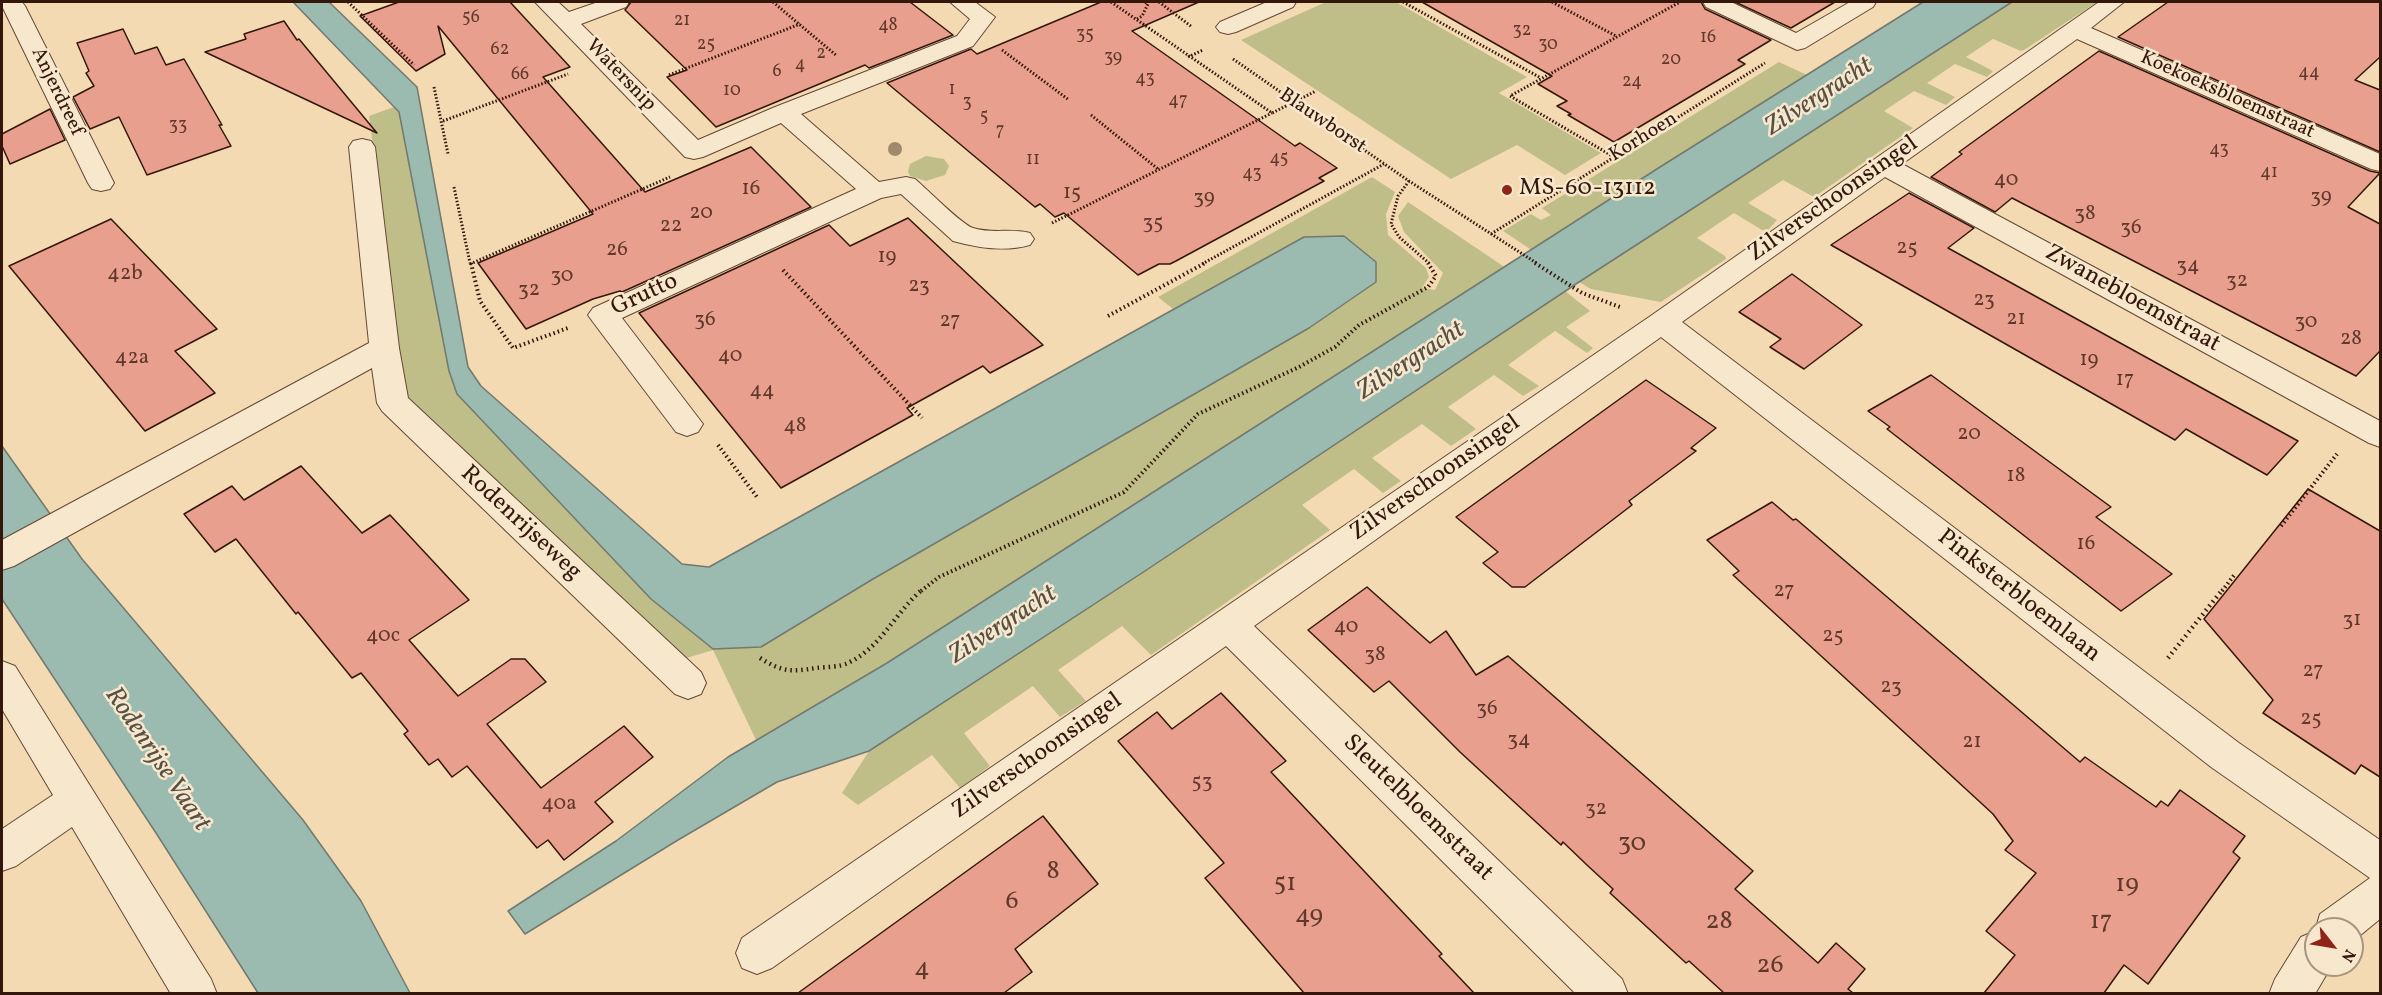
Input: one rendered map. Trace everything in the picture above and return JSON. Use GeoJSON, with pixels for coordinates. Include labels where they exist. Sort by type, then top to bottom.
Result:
{"type":"FeatureCollection","features":[{"type":"Feature","properties":{"kind":"street","name":"Anjerdreef"},"geometry":{"type":"LineString","coordinates":[[10,2],[101,183]]}},
{"type":"Feature","properties":{"kind":"street","name":"Watersnip"},"geometry":{"type":"LineString","coordinates":[[546,2],[694,151]]}},
{"type":"Feature","properties":{"kind":"street"},"geometry":{"type":"LineString","coordinates":[[567,21],[618,2]]}},
{"type":"Feature","properties":{"kind":"street"},"geometry":{"type":"LineString","coordinates":[[694,151],[784,112],[868,81],[965,41],[978,23],[961,2]]}},
{"type":"Feature","properties":{"kind":"street"},"geometry":{"type":"LineString","coordinates":[[1228,27],[1285,2]]}},
{"type":"Feature","properties":{"kind":"street"},"geometry":{"type":"LineString","coordinates":[[1714,2],[1797,42],[1865,2]]}},
{"type":"Feature","properties":{"kind":"street","name":"Zilverschoonsingel"},"geometry":{"type":"LineString","coordinates":[[757,953],[1662,322],[2113,2]]}},
{"type":"Feature","properties":{"kind":"street","name":"Koekoeksbloemstraat"},"geometry":{"type":"LineString","coordinates":[[2074,29],[2380,163]]}},
{"type":"Feature","properties":{"kind":"street"},"geometry":{"type":"LineString","coordinates":[[784,112],[874,191]]}},
{"type":"Feature","properties":{"kind":"street","name":"Rodenrijseweg"},"geometry":{"type":"LineString","coordinates":[[362,147],[384,348],[393,403],[688,683]]}},
{"type":"Feature","properties":{"kind":"street","name":"Zwanebloemstraat"},"geometry":{"type":"LineString","coordinates":[[1882,165],[2370,430]]}},
{"type":"Feature","properties":{"kind":"street","name":"Grutto"},"geometry":{"type":"LineString","coordinates":[[687,424],[603,315],[874,191],[906,185],[963,235],[994,240],[1020,239]]}},
{"type":"Feature","properties":{"kind":"street","name":"Pinksterbloemlaan"},"geometry":{"type":"LineString","coordinates":[[1662,322],[2225,755],[2380,863]]}},
{"type":"Feature","properties":{"kind":"street"},"geometry":{"type":"LineString","coordinates":[[2,556],[384,348]]}},
{"type":"Feature","properties":{"kind":"street","name":"Sleutelbloemstraat"},"geometry":{"type":"LineString","coordinates":[[1228,624],[1607,993]]}},
{"type":"Feature","properties":{"kind":"street"},"geometry":{"type":"LineString","coordinates":[[2,677],[196,993]]}},
{"type":"Feature","properties":{"kind":"street"},"geometry":{"type":"LineString","coordinates":[[2,852],[78,801]]}},
{"type":"Feature","properties":{"kind":"street"},"geometry":{"type":"LineString","coordinates":[[2350,917],[2380,894]]}},
{"type":"Feature","properties":{"kind":"street"},"geometry":{"type":"LineString","coordinates":[[2290,993],[2304,971]]}},
{"type":"Feature","properties":{"kind":"path"},"geometry":{"type":"LineString","coordinates":[[348,2],[414,64]]}},
{"type":"Feature","properties":{"kind":"path"},"geometry":{"type":"LineString","coordinates":[[773,2],[868,81]]}},
{"type":"Feature","properties":{"kind":"path"},"geometry":{"type":"LineString","coordinates":[[1111,2],[1272,113]]}},
{"type":"Feature","properties":{"kind":"path"},"geometry":{"type":"LineString","coordinates":[[1137,19],[1142,16],[1148,4],[1145,2]]}},
{"type":"Feature","properties":{"kind":"path"},"geometry":{"type":"LineString","coordinates":[[1159,2],[1197,31]]}},
{"type":"Feature","properties":{"kind":"path"},"geometry":{"type":"LineString","coordinates":[[1403,2],[1542,78]]}},
{"type":"Feature","properties":{"kind":"path"},"geometry":{"type":"LineString","coordinates":[[1552,2],[1617,36]]}},
{"type":"Feature","properties":{"kind":"path"},"geometry":{"type":"LineString","coordinates":[[1614,157],[1510,96],[1681,2]]}},
{"type":"Feature","properties":{"kind":"path"},"geometry":{"type":"LineString","coordinates":[[978,23],[1069,100]]}},
{"type":"Feature","properties":{"kind":"path"},"geometry":{"type":"LineString","coordinates":[[632,89],[800,24]]}},
{"type":"Feature","properties":{"kind":"path","name":"Korhoen"},"geometry":{"type":"LineString","coordinates":[[1491,234],[1797,42]]}},
{"type":"Feature","properties":{"kind":"path","name":"Blauwborst"},"geometry":{"type":"LineString","coordinates":[[1232,58],[1409,181],[1582,293]]}},
{"type":"Feature","properties":{"kind":"path"},"geometry":{"type":"LineString","coordinates":[[442,121],[604,60]]}},
{"type":"Feature","properties":{"kind":"path"},"geometry":{"type":"LineString","coordinates":[[435,87],[448,154]]}},
{"type":"Feature","properties":{"kind":"path"},"geometry":{"type":"LineString","coordinates":[[1020,239],[1316,91]]}},
{"type":"Feature","properties":{"kind":"path"},"geometry":{"type":"LineString","coordinates":[[1091,116],[1158,169]]}},
{"type":"Feature","properties":{"kind":"path"},"geometry":{"type":"LineString","coordinates":[[470,263],[705,162],[694,151]]}},
{"type":"Feature","properties":{"kind":"path"},"geometry":{"type":"LineString","coordinates":[[1108,316],[1384,164]]}},
{"type":"Feature","properties":{"kind":"path"},"geometry":{"type":"LineString","coordinates":[[760,658],[774,667],[791,672],[812,671],[847,664],[877,643],[910,600],[939,577],[1125,492],[1198,414],[1299,368],[1335,347],[1368,319],[1428,287],[1436,276],[1433,268],[1399,237],[1391,224],[1398,196],[1409,181]]}},
{"type":"Feature","properties":{"kind":"path"},"geometry":{"type":"LineString","coordinates":[[454,187],[480,301],[513,348],[603,315]]}},
{"type":"Feature","properties":{"kind":"path"},"geometry":{"type":"LineString","coordinates":[[758,244],[922,418]]}},
{"type":"Feature","properties":{"kind":"path"},"geometry":{"type":"LineString","coordinates":[[687,424],[711,436],[757,497]]}},
{"type":"Feature","properties":{"kind":"path"},"geometry":{"type":"LineString","coordinates":[[2281,526],[2370,430]]}},
{"type":"Feature","properties":{"kind":"path"},"geometry":{"type":"LineString","coordinates":[[2141,691],[2235,574]]}},
{"type":"Feature","properties":{"kind":"shaded area"},"geometry":{"type":"Polygon","coordinates":[[[1326,2],[1396,2],[1527,77],[1499,93],[1601,153],[1565,175],[1517,145],[1451,179],[1241,40],[1326,2]]]}},
{"type":"Feature","properties":{"kind":"shaded area"},"geometry":{"type":"Polygon","coordinates":[[[2012,2],[2097,2],[2024,50],[2021,51],[1993,39],[1966,57],[1993,71],[1987,77],[1955,64],[1927,83],[1955,97],[1946,105],[1914,91],[1884,111],[1913,128],[1817,195],[1812,196],[1783,180],[1748,203],[1777,220],[1768,230],[1762,230],[1734,213],[1697,238],[1725,256],[1726,259],[1661,302],[1591,289],[1579,282],[2012,2]]]}},
{"type":"Feature","properties":{"kind":"shaded area"},"geometry":{"type":"Polygon","coordinates":[[[1779,62],[1807,75],[1533,251],[1503,231],[1531,214],[1541,220],[1551,215],[1542,208],[1779,62]]]}},
{"type":"Feature","properties":{"kind":"shaded area"},"geometry":{"type":"Polygon","coordinates":[[[394,107],[399,112],[402,122],[449,371],[457,394],[713,649],[761,647],[873,579],[1309,328],[1376,282],[1376,262],[1344,236],[1304,237],[1173,309],[1158,297],[1372,177],[1395,192],[1386,214],[1388,235],[1426,268],[1429,277],[1422,288],[1435,290],[1443,273],[1404,232],[1398,216],[1408,202],[1506,268],[887,663],[756,740],[713,650],[680,660],[406,397],[369,116],[394,107]]]}},
{"type":"Feature","properties":{"kind":"shaded area"},"geometry":{"type":"Polygon","coordinates":[[[926,156],[944,159],[949,166],[945,175],[926,181],[910,176],[908,172],[910,164],[926,156]]]}},
{"type":"Feature","properties":{"kind":"shaded area"},"geometry":{"type":"Polygon","coordinates":[[[1565,291],[1590,311],[1566,327],[1593,348],[1587,353],[1555,331],[1508,365],[1539,386],[1523,396],[1494,375],[1448,407],[1476,429],[1451,446],[1422,424],[1372,458],[1401,481],[1383,493],[1354,469],[1302,505],[1330,530],[1151,655],[1122,626],[1058,670],[1086,701],[1060,717],[1033,686],[964,733],[990,766],[960,788],[932,755],[858,805],[842,793],[869,751],[1565,291]]]}},
{"type":"Feature","properties":{"kind":"water"},"geometry":{"type":"Polygon","coordinates":[[[293,2],[329,2],[417,87],[468,367],[481,386],[682,564],[709,567],[1304,237],[1344,236],[1376,262],[1376,282],[1309,328],[873,579],[761,647],[713,649],[651,599],[457,394],[449,371],[399,112],[293,2]]]}},
{"type":"Feature","properties":{"kind":"water","name":"Zilvergracht"},"geometry":{"type":"Polygon","coordinates":[[[1923,2],[2012,2],[1579,282],[1145,571],[869,751],[777,782],[525,934],[508,911],[616,841],[728,757],[887,663],[1660,167],[1923,2]]]}},
{"type":"Feature","properties":{"kind":"water","name":"Rodenrijse Vaart"},"geometry":{"type":"Polygon","coordinates":[[[2,446],[82,559],[303,820],[361,901],[410,993],[258,993],[2,599],[2,446]]]}},
{"type":"Feature","properties":{"kind":"building"},"geometry":{"type":"Polygon","coordinates":[[[399,2],[510,2],[570,67],[543,77],[645,192],[751,147],[811,207],[622,292],[593,299],[526,329],[478,263],[593,214],[438,26],[445,54],[416,71],[360,16],[399,2]]]}},
{"type":"Feature","properties":{"kind":"building"},"geometry":{"type":"Polygon","coordinates":[[[631,2],[910,2],[953,35],[869,68],[865,65],[716,127],[667,77],[687,70],[625,10],[631,2]]]}},
{"type":"Feature","properties":{"kind":"building"},"geometry":{"type":"Polygon","coordinates":[[[1101,2],[1199,2],[1132,31],[1295,146],[1300,143],[1337,168],[1319,178],[1324,181],[1176,261],[1170,264],[1159,264],[1138,275],[1064,213],[1055,217],[1040,204],[1035,207],[887,83],[971,49],[977,54],[1101,2]]]}},
{"type":"Feature","properties":{"kind":"building"},"geometry":{"type":"Polygon","coordinates":[[[1422,2],[1701,2],[1705,9],[1771,40],[1738,60],[1745,64],[1614,142],[1557,106],[1567,101],[1538,84],[1552,76],[1422,2]]]}},
{"type":"Feature","properties":{"kind":"building"},"geometry":{"type":"Polygon","coordinates":[[[1735,2],[1835,2],[1791,28],[1735,2]]]}},
{"type":"Feature","properties":{"kind":"building"},"geometry":{"type":"Polygon","coordinates":[[[2168,2],[2380,2],[2380,57],[2355,80],[2380,90],[2380,152],[2118,37],[2168,2]]]}},
{"type":"Feature","properties":{"kind":"building"},"geometry":{"type":"Polygon","coordinates":[[[284,21],[297,40],[299,39],[377,133],[205,52],[246,39],[244,34],[284,21]]]}},
{"type":"Feature","properties":{"kind":"building"},"geometry":{"type":"Polygon","coordinates":[[[123,29],[135,54],[157,47],[166,65],[184,59],[222,125],[219,125],[231,146],[147,175],[119,117],[90,129],[73,97],[94,86],[86,73],[89,71],[77,43],[123,29]]]}},
{"type":"Feature","properties":{"kind":"building"},"geometry":{"type":"Polygon","coordinates":[[[2099,51],[2370,171],[2380,173],[2348,207],[2380,224],[2380,351],[2356,376],[2012,198],[1995,212],[1931,177],[1962,154],[1959,152],[2099,51]]]}},
{"type":"Feature","properties":{"kind":"building"},"geometry":{"type":"Polygon","coordinates":[[[50,109],[65,140],[10,164],[2,146],[2,134],[50,109]]]}},
{"type":"Feature","properties":{"kind":"building"},"geometry":{"type":"Polygon","coordinates":[[[1909,193],[1974,228],[1948,248],[2298,441],[2267,475],[2186,429],[2175,440],[1831,245],[1909,193]]]}},
{"type":"Feature","properties":{"kind":"building"},"geometry":{"type":"Polygon","coordinates":[[[908,218],[1043,345],[990,373],[983,366],[907,408],[913,415],[781,488],[639,313],[829,225],[850,246],[908,218]]]}},
{"type":"Feature","properties":{"kind":"building"},"geometry":{"type":"Polygon","coordinates":[[[111,219],[217,329],[175,351],[215,393],[145,431],[9,266],[111,219]]]}},
{"type":"Feature","properties":{"kind":"building"},"geometry":{"type":"Polygon","coordinates":[[[1792,274],[1862,325],[1804,369],[1770,347],[1781,339],[1739,312],[1792,274]]]}},
{"type":"Feature","properties":{"kind":"building"},"geometry":{"type":"Polygon","coordinates":[[[1931,375],[2111,507],[2096,517],[2172,574],[2121,611],[1887,429],[1890,427],[1868,411],[1931,375]]]}},
{"type":"Feature","properties":{"kind":"building"},"geometry":{"type":"Polygon","coordinates":[[[1646,380],[1716,428],[1691,448],[1696,451],[1629,501],[1632,505],[1525,587],[1512,587],[1483,563],[1498,552],[1456,517],[1646,380]]]}},
{"type":"Feature","properties":{"kind":"building"},"geometry":{"type":"Polygon","coordinates":[[[301,466],[362,533],[390,515],[469,600],[409,640],[458,696],[511,659],[525,659],[546,682],[487,724],[541,788],[624,726],[653,757],[595,802],[613,822],[564,860],[548,840],[537,848],[467,766],[452,777],[438,759],[429,765],[404,734],[408,731],[361,673],[352,678],[298,612],[296,614],[236,539],[215,552],[184,514],[232,486],[244,500],[301,466]]]}},
{"type":"Feature","properties":{"kind":"building"},"geometry":{"type":"Polygon","coordinates":[[[2308,489],[2380,531],[2380,777],[2361,765],[2355,774],[2263,713],[2273,700],[2204,619],[2308,489]]]}},
{"type":"Feature","properties":{"kind":"building"},"geometry":{"type":"Polygon","coordinates":[[[1772,502],[1793,520],[1796,519],[2080,762],[2085,757],[2156,807],[2161,801],[2168,806],[2180,790],[2245,836],[2233,852],[2240,858],[2148,984],[2124,965],[2104,993],[1984,993],[2015,955],[1986,931],[2036,873],[2005,850],[2013,841],[1993,814],[1733,575],[1739,571],[1707,540],[1772,502]]]}},
{"type":"Feature","properties":{"kind":"building"},"geometry":{"type":"Polygon","coordinates":[[[1367,587],[1430,643],[1446,631],[1476,675],[1508,656],[1753,871],[1735,889],[1818,963],[1836,943],[1865,969],[1848,989],[1853,993],[1724,993],[1689,961],[1686,963],[1610,893],[1613,889],[1563,842],[1561,845],[1460,752],[1389,681],[1374,692],[1308,630],[1367,587]]]}},
{"type":"Feature","properties":{"kind":"building"},"geometry":{"type":"Polygon","coordinates":[[[1221,693],[1286,761],[1271,772],[1442,954],[1439,956],[1474,993],[1304,993],[1205,878],[1224,863],[1118,741],[1157,712],[1172,729],[1221,693]]]}},
{"type":"Feature","properties":{"kind":"building"},"geometry":{"type":"Polygon","coordinates":[[[1043,816],[1098,884],[1015,949],[1032,972],[1004,993],[798,993],[1043,816]]]}},
{"type":"Feature","properties":{"kind":"place","name":"MS-60-13112"},"geometry":{"type":"Point","coordinates":[1507,190]}}]}
